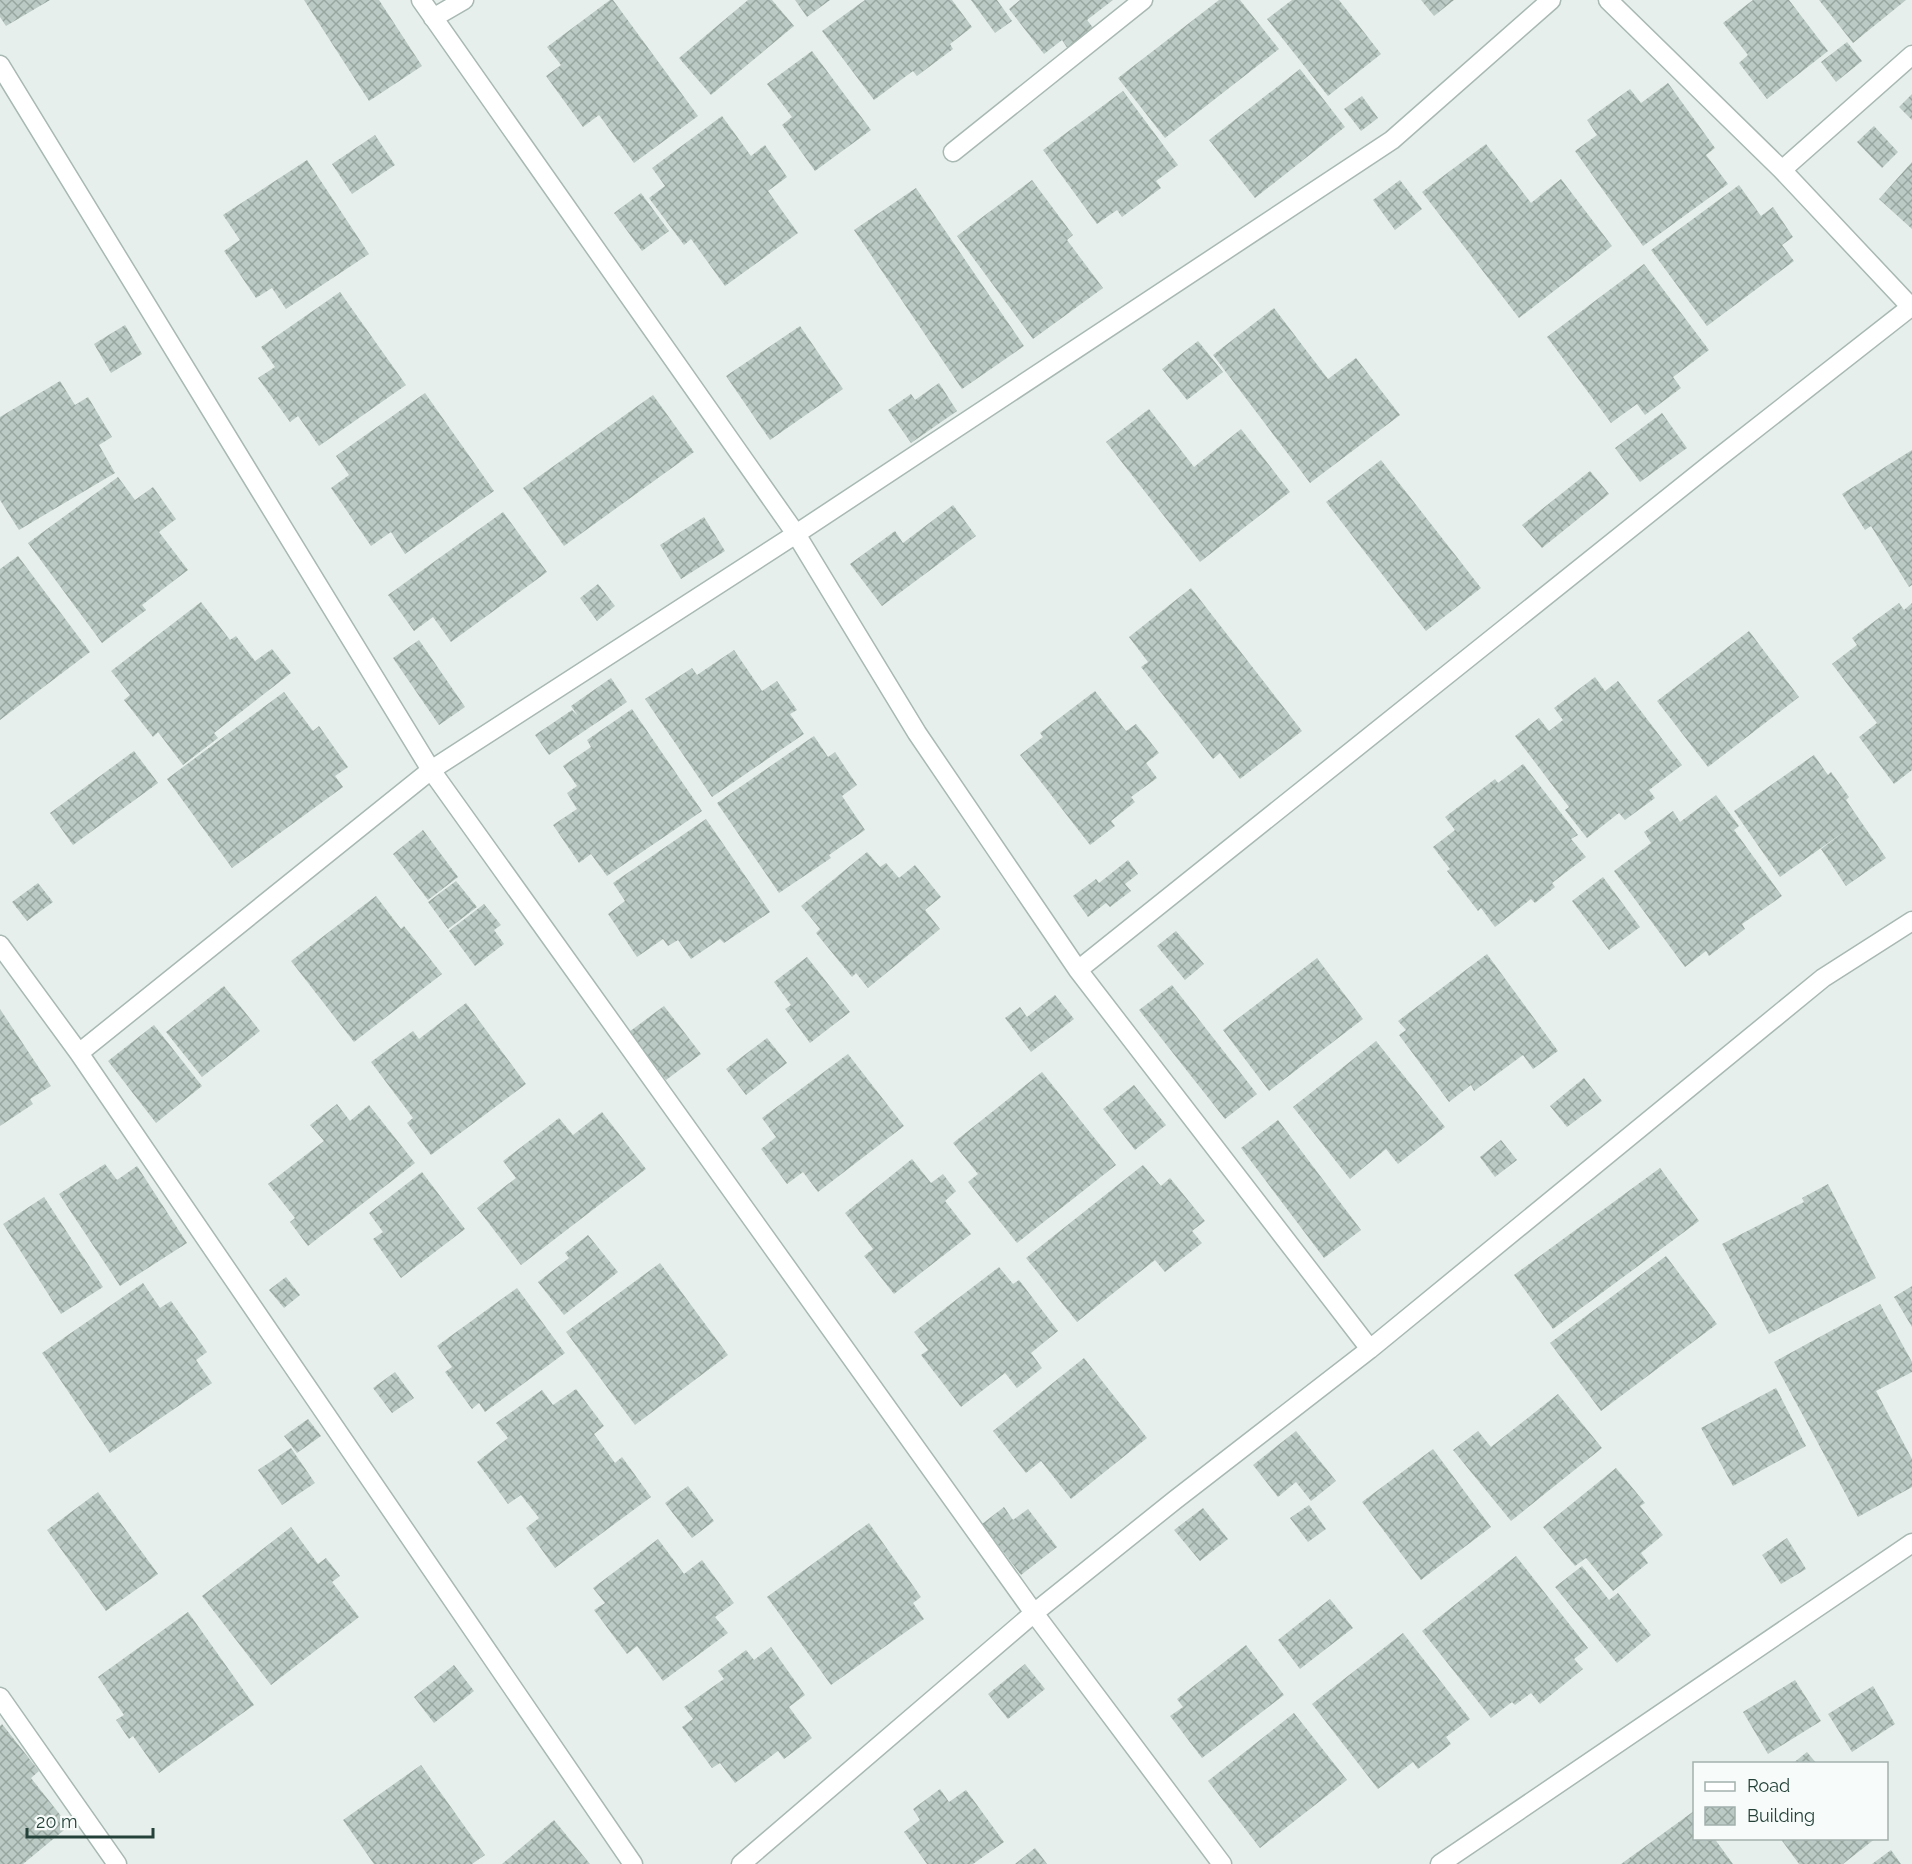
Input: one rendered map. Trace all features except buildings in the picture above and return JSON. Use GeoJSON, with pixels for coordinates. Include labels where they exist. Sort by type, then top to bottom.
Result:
{"type":"FeatureCollection","features":[{"type":"Feature","properties":{"kind":"street"},"geometry":{"type":"LineString","coordinates":[[421,0],[796,534],[917,733],[1078,970],[1370,1349]]}},
{"type":"Feature","properties":{"kind":"street"},"geometry":{"type":"LineString","coordinates":[[433,18],[464,0]]}},
{"type":"Feature","properties":{"kind":"street"},"geometry":{"type":"LineString","coordinates":[[953,152],[1143,0]]}},
{"type":"Feature","properties":{"kind":"street"},"geometry":{"type":"LineString","coordinates":[[79,1053],[431,770],[796,534],[1392,140],[1551,0]]}},
{"type":"Feature","properties":{"kind":"street"},"geometry":{"type":"LineString","coordinates":[[1078,970],[1911,307],[1782,170],[1608,0]]}},
{"type":"Feature","properties":{"kind":"street"},"geometry":{"type":"LineString","coordinates":[[1782,170],[1912,55]]}},
{"type":"Feature","properties":{"kind":"street"},"geometry":{"type":"LineString","coordinates":[[0,64],[431,770],[1034,1613],[1222,1864]]}},
{"type":"Feature","properties":{"kind":"street"},"geometry":{"type":"LineString","coordinates":[[741,1864],[1034,1613],[1370,1349],[1823,978],[1912,921]]}},
{"type":"Feature","properties":{"kind":"street"},"geometry":{"type":"LineString","coordinates":[[0,945],[79,1053],[633,1864]]}},
{"type":"Feature","properties":{"kind":"street"},"geometry":{"type":"LineString","coordinates":[[1440,1864],[1912,1543]]}},
{"type":"Feature","properties":{"kind":"street"},"geometry":{"type":"LineString","coordinates":[[0,1697],[117,1864]]}}]}
